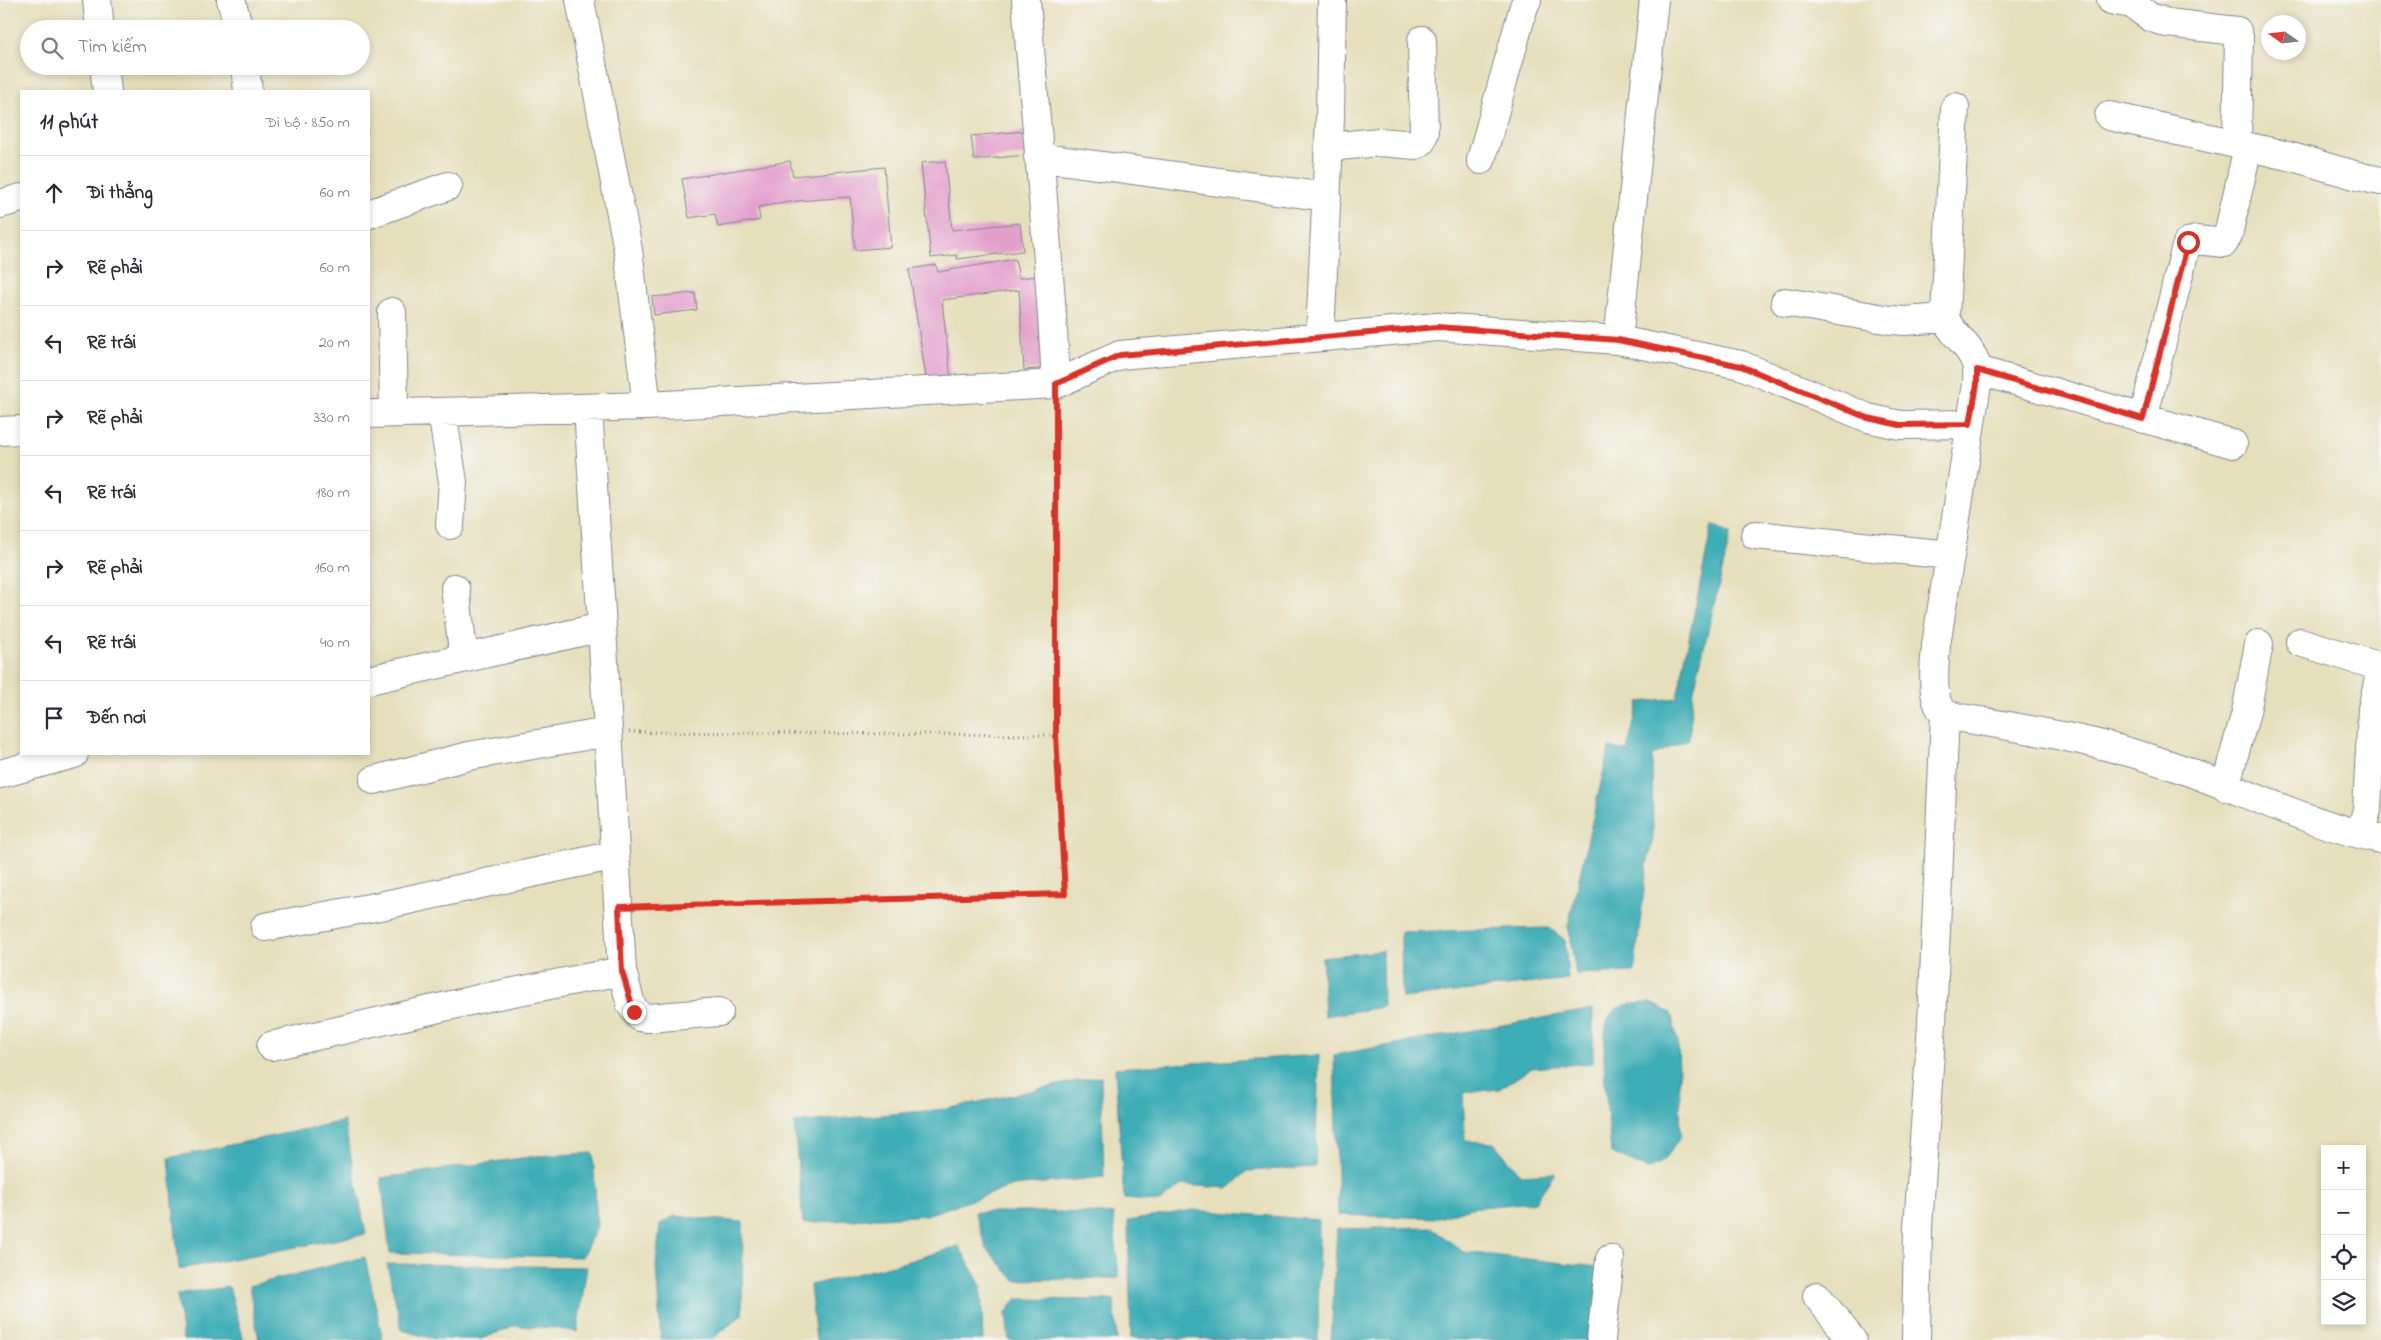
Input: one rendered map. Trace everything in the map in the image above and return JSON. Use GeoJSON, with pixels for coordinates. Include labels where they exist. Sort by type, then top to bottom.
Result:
{"type":"FeatureCollection","features":[{"type":"Feature","properties":{"kind":"street"},"geometry":{"type":"LineString","coordinates":[[97,0],[99,20]]}},
{"type":"Feature","properties":{"kind":"street"},"geometry":{"type":"LineString","coordinates":[[231,0],[237,20]]}},
{"type":"Feature","properties":{"kind":"street"},"geometry":{"type":"LineString","coordinates":[[580,0],[628,250],[647,406]]}},
{"type":"Feature","properties":{"kind":"street"},"geometry":{"type":"LineString","coordinates":[[1026,0],[1038,157],[1052,299],[1056,384]]}},
{"type":"Feature","properties":{"kind":"street"},"geometry":{"type":"LineString","coordinates":[[1320,337],[1329,147],[1332,0]]}},
{"type":"Feature","properties":{"kind":"street"},"geometry":{"type":"LineString","coordinates":[[1481,160],[1527,0]]}},
{"type":"Feature","properties":{"kind":"street"},"geometry":{"type":"LineString","coordinates":[[1618,340],[1650,0]]}},
{"type":"Feature","properties":{"kind":"street"},"geometry":{"type":"LineString","coordinates":[[2111,0],[2132,4],[2150,17],[2167,23],[2237,31],[2239,38],[2242,146],[2228,236],[2224,242],[2196,240],[2188,242],[2143,419]]}},
{"type":"Feature","properties":{"kind":"street"},"geometry":{"type":"LineString","coordinates":[[1329,147],[1379,142],[1416,145],[1421,142],[1424,134],[1422,40]]}},
{"type":"Feature","properties":{"kind":"street"},"geometry":{"type":"LineString","coordinates":[[105,75],[107,90]]}},
{"type":"Feature","properties":{"kind":"street"},"geometry":{"type":"LineString","coordinates":[[246,75],[248,90]]}},
{"type":"Feature","properties":{"kind":"street"},"geometry":{"type":"LineString","coordinates":[[1955,107],[1945,318],[1950,329],[1971,354],[1977,370],[1977,384],[1936,645],[1934,680],[1938,706],[1946,714],[2110,746],[2171,765],[2225,787],[2370,837],[2367,810],[2372,709],[2381,668],[2300,642]]}},
{"type":"Feature","properties":{"kind":"street"},"geometry":{"type":"LineString","coordinates":[[2108,116],[2291,157],[2346,174],[2381,181]]}},
{"type":"Feature","properties":{"kind":"street"},"geometry":{"type":"LineString","coordinates":[[1038,157],[1326,197]]}},
{"type":"Feature","properties":{"kind":"street"},"geometry":{"type":"LineString","coordinates":[[370,214],[448,186]]}},
{"type":"Feature","properties":{"kind":"street"},"geometry":{"type":"LineString","coordinates":[[0,204],[20,198]]}},
{"type":"Feature","properties":{"kind":"street"},"geometry":{"type":"LineString","coordinates":[[1786,302],[1905,322],[1945,318]]}},
{"type":"Feature","properties":{"kind":"street"},"geometry":{"type":"LineString","coordinates":[[392,312],[381,414],[647,406],[1056,384],[1120,355],[1437,327],[1618,340],[1741,366],[1868,418],[1900,425],[1970,424]]}},
{"type":"Feature","properties":{"kind":"street"},"geometry":{"type":"LineString","coordinates":[[1977,370],[2233,444]]}},
{"type":"Feature","properties":{"kind":"street"},"geometry":{"type":"LineString","coordinates":[[588,408],[622,971],[631,1005],[634,1012],[640,1017],[649,1018],[719,1012]]}},
{"type":"Feature","properties":{"kind":"street"},"geometry":{"type":"LineString","coordinates":[[442,412],[453,482],[450,525]]}},
{"type":"Feature","properties":{"kind":"street"},"geometry":{"type":"LineString","coordinates":[[0,431],[20,430]]}},
{"type":"Feature","properties":{"kind":"street"},"geometry":{"type":"LineString","coordinates":[[1755,535],[1950,555]]}},
{"type":"Feature","properties":{"kind":"street"},"geometry":{"type":"LineString","coordinates":[[455,588],[464,658]]}},
{"type":"Feature","properties":{"kind":"street"},"geometry":{"type":"LineString","coordinates":[[370,680],[602,627]]}},
{"type":"Feature","properties":{"kind":"street"},"geometry":{"type":"LineString","coordinates":[[2225,787],[2246,712],[2259,644]]}},
{"type":"Feature","properties":{"kind":"street"},"geometry":{"type":"LineString","coordinates":[[1916,1340],[1918,1227],[1932,1024],[1946,714]]}},
{"type":"Feature","properties":{"kind":"street"},"geometry":{"type":"LineString","coordinates":[[374,780],[469,756],[608,732]]}},
{"type":"Feature","properties":{"kind":"street"},"geometry":{"type":"LineString","coordinates":[[0,774],[70,755]]}},
{"type":"Feature","properties":{"kind":"street"},"geometry":{"type":"LineString","coordinates":[[265,927],[380,906],[615,855]]}},
{"type":"Feature","properties":{"kind":"street"},"geometry":{"type":"LineString","coordinates":[[271,1046],[483,998],[622,971]]}},
{"type":"Feature","properties":{"kind":"street"},"geometry":{"type":"LineString","coordinates":[[1601,1340],[1610,1259]]}},
{"type":"Feature","properties":{"kind":"street"},"geometry":{"type":"LineString","coordinates":[[1817,1296],[1852,1340]]}},
{"type":"Feature","properties":{"kind":"path"},"geometry":{"type":"LineString","coordinates":[[619,907],[1065,894],[1056,735],[1056,384]]}},
{"type":"Feature","properties":{"kind":"path"},"geometry":{"type":"LineString","coordinates":[[608,732],[1056,735]]}},
{"type":"Feature","properties":{"kind":"water"},"geometry":{"type":"Polygon","coordinates":[[[1712,525],[1731,533],[1693,694],[1689,739],[1652,756],[1653,838],[1647,865],[1634,972],[1576,974],[1568,926],[1609,748],[1627,751],[1639,702],[1677,698],[1712,525]]]}},
{"type":"Feature","properties":{"kind":"water"},"geometry":{"type":"Polygon","coordinates":[[[1549,928],[1565,940],[1568,979],[1402,998],[1401,932],[1549,928]]]}},
{"type":"Feature","properties":{"kind":"water"},"geometry":{"type":"Polygon","coordinates":[[[1382,951],[1383,1007],[1325,1016],[1322,957],[1382,951]]]}},
{"type":"Feature","properties":{"kind":"water"},"geometry":{"type":"Polygon","coordinates":[[[1651,1003],[1671,1013],[1678,1043],[1681,1136],[1664,1161],[1648,1169],[1611,1153],[1605,1083],[1604,1044],[1609,1017],[1613,1012],[1622,1006],[1651,1003]]]}},
{"type":"Feature","properties":{"kind":"water"},"geometry":{"type":"Polygon","coordinates":[[[1593,1009],[1593,1063],[1532,1068],[1499,1089],[1463,1093],[1465,1141],[1494,1143],[1521,1175],[1555,1173],[1535,1202],[1470,1208],[1439,1218],[1338,1215],[1334,1055],[1593,1009]]]}},
{"type":"Feature","properties":{"kind":"water"},"geometry":{"type":"Polygon","coordinates":[[[1319,1055],[1315,1167],[1247,1171],[1229,1188],[1182,1185],[1159,1202],[1124,1199],[1115,1068],[1319,1055]]]}},
{"type":"Feature","properties":{"kind":"water"},"geometry":{"type":"Polygon","coordinates":[[[1101,1076],[1104,1177],[1013,1186],[927,1215],[803,1223],[794,1123],[946,1109],[1101,1076]]]}},
{"type":"Feature","properties":{"kind":"water"},"geometry":{"type":"Polygon","coordinates":[[[344,1121],[366,1234],[179,1269],[169,1158],[344,1121]]]}},
{"type":"Feature","properties":{"kind":"water"},"geometry":{"type":"Polygon","coordinates":[[[593,1153],[597,1227],[582,1257],[390,1253],[381,1178],[536,1156],[593,1153]]]}},
{"type":"Feature","properties":{"kind":"water"},"geometry":{"type":"Polygon","coordinates":[[[1193,1210],[1319,1220],[1318,1340],[1131,1338],[1128,1221],[1193,1210]]]}},
{"type":"Feature","properties":{"kind":"water"},"geometry":{"type":"Polygon","coordinates":[[[975,1212],[1113,1214],[1119,1278],[1015,1280],[986,1248],[975,1212]]]}},
{"type":"Feature","properties":{"kind":"water"},"geometry":{"type":"Polygon","coordinates":[[[674,1216],[743,1222],[742,1315],[712,1339],[661,1339],[656,1266],[660,1224],[674,1216]]]}},
{"type":"Feature","properties":{"kind":"water"},"geometry":{"type":"Polygon","coordinates":[[[1430,1227],[1464,1252],[1599,1267],[1591,1340],[1331,1340],[1337,1229],[1430,1227]]]}},
{"type":"Feature","properties":{"kind":"water"},"geometry":{"type":"Polygon","coordinates":[[[959,1246],[981,1286],[983,1340],[816,1340],[810,1285],[902,1263],[959,1246]]]}},
{"type":"Feature","properties":{"kind":"water"},"geometry":{"type":"Polygon","coordinates":[[[365,1257],[383,1340],[259,1340],[249,1286],[365,1257]]]}},
{"type":"Feature","properties":{"kind":"water"},"geometry":{"type":"Polygon","coordinates":[[[387,1264],[587,1267],[577,1332],[554,1328],[515,1326],[481,1339],[434,1339],[402,1330],[387,1264]]]}},
{"type":"Feature","properties":{"kind":"water"},"geometry":{"type":"Polygon","coordinates":[[[229,1287],[244,1340],[183,1340],[177,1294],[229,1287]]]}},
{"type":"Feature","properties":{"kind":"water"},"geometry":{"type":"Polygon","coordinates":[[[1016,1299],[1114,1300],[1117,1340],[1009,1340],[1006,1313],[1016,1299]]]}},
{"type":"Feature","properties":{"kind":"building"},"geometry":{"type":"Polygon","coordinates":[[[1025,131],[1027,155],[974,160],[971,136],[1025,131]]]}},
{"type":"Feature","properties":{"kind":"building"},"geometry":{"type":"Polygon","coordinates":[[[790,161],[793,176],[884,167],[891,247],[855,250],[850,197],[797,201],[758,207],[760,220],[718,227],[715,214],[689,218],[682,179],[790,161]]]}},
{"type":"Feature","properties":{"kind":"building"},"geometry":{"type":"Polygon","coordinates":[[[945,161],[952,230],[1020,223],[1023,251],[957,259],[957,255],[931,258],[921,163],[945,161]]]}},
{"type":"Feature","properties":{"kind":"building"},"geometry":{"type":"Polygon","coordinates":[[[1015,259],[1019,278],[1045,275],[1049,368],[1024,370],[1019,290],[942,300],[951,380],[927,383],[909,269],[936,265],[938,272],[1015,259]]]}},
{"type":"Feature","properties":{"kind":"building"},"geometry":{"type":"Polygon","coordinates":[[[695,293],[697,310],[654,315],[652,297],[695,293]]]}},
{"type":"Feature","properties":{"kind":"route"},"geometry":{"type":"LineString","coordinates":[[634,1012],[622,971],[619,907],[1065,894],[1056,735],[1056,384],[1120,355],[1437,327],[1618,340],[1741,366],[1868,418],[1900,425],[1970,424],[1977,384],[1977,370],[2143,419],[2188,242]]}}]}
